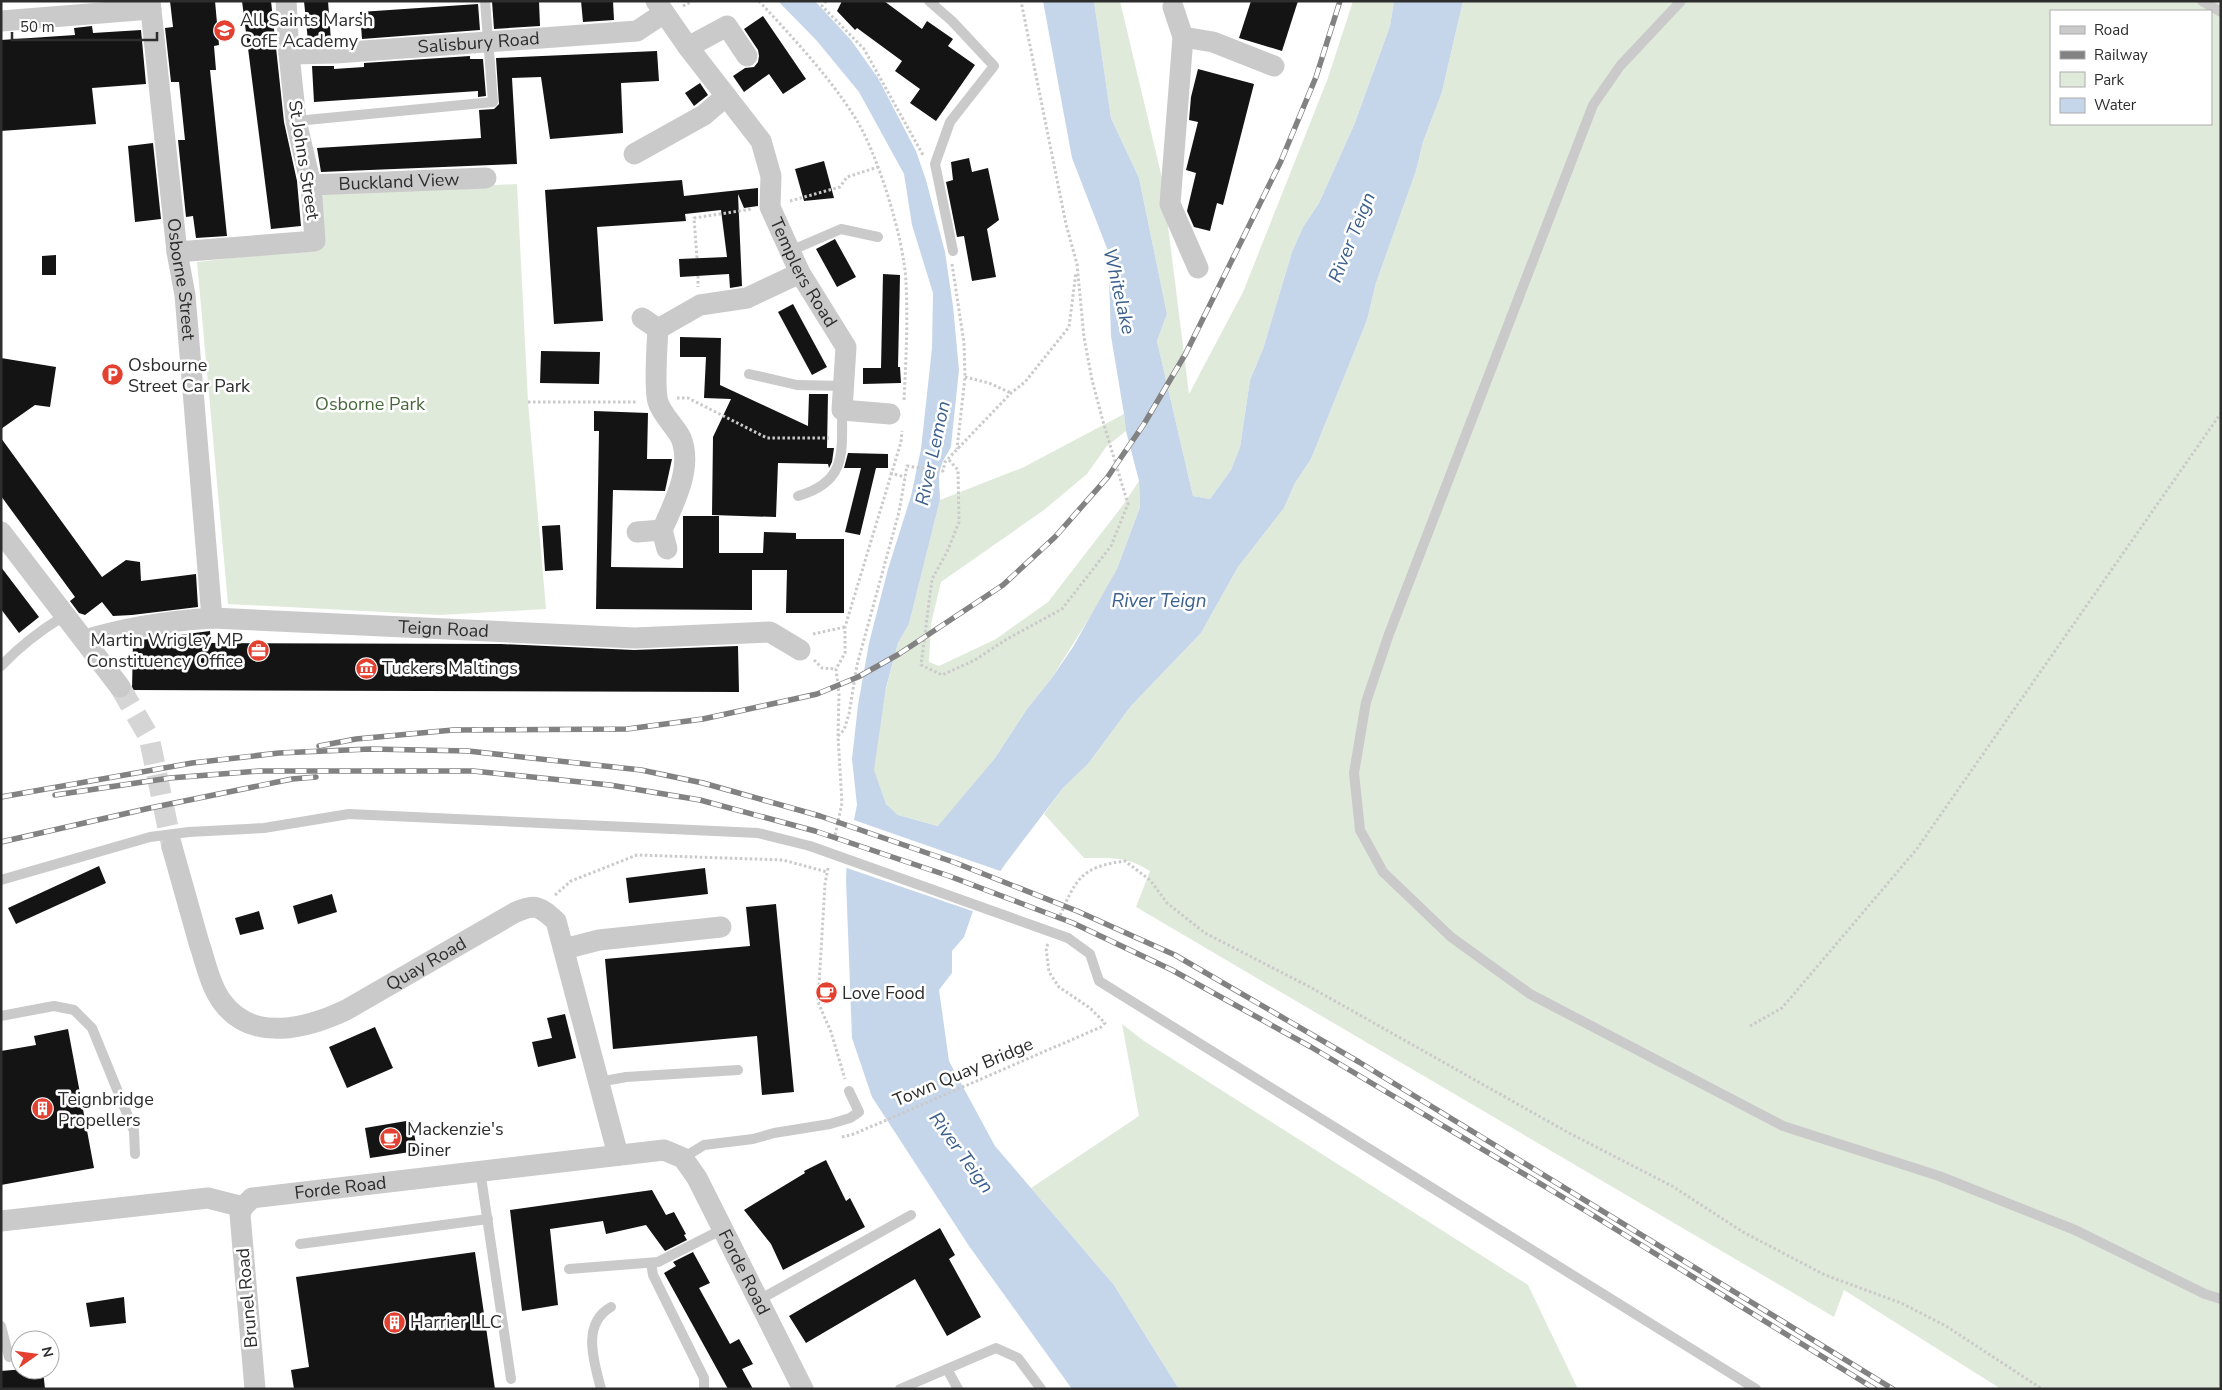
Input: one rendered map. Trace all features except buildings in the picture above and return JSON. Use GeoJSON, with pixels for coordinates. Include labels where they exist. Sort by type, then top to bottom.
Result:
{"type":"FeatureCollection","features":[{"type":"Feature","properties":{"kind":"street","name":"St Johns Street"},"geometry":{"type":"LineString","coordinates":[[177,252],[315,241],[311,185],[296,121],[286,1]]}},
{"type":"Feature","properties":{"kind":"street"},"geometry":{"type":"LineString","coordinates":[[1,21],[150,5]]}},
{"type":"Feature","properties":{"kind":"street","name":"Osborne Street"},"geometry":{"type":"LineString","coordinates":[[150,5],[177,252],[185,295],[212,618]]}},
{"type":"Feature","properties":{"kind":"street","name":"Salisbury Road"},"geometry":{"type":"LineString","coordinates":[[289,54],[336,53],[637,31],[660,7]]}},
{"type":"Feature","properties":{"kind":"street","name":"Templers Road"},"geometry":{"type":"LineString","coordinates":[[660,7],[688,47],[762,141],[771,176],[770,207],[800,273],[846,347],[842,410]]}},
{"type":"Feature","properties":{"kind":"street"},"geometry":{"type":"LineString","coordinates":[[1173,7],[1183,37],[1170,204],[1198,268]]}},
{"type":"Feature","properties":{"kind":"street"},"geometry":{"type":"LineString","coordinates":[[688,47],[727,26],[747,56]]}},
{"type":"Feature","properties":{"kind":"street"},"geometry":{"type":"LineString","coordinates":[[1183,37],[1213,42],[1274,66]]}},
{"type":"Feature","properties":{"kind":"street"},"geometry":{"type":"LineString","coordinates":[[634,154],[704,114],[726,96]]}},
{"type":"Feature","properties":{"kind":"street","name":"Buckland View"},"geometry":{"type":"LineString","coordinates":[[311,185],[486,178]]}},
{"type":"Feature","properties":{"kind":"street"},"geometry":{"type":"LineString","coordinates":[[637,532],[664,540],[682,476],[683,455],[681,439],[658,402],[657,350],[650,324],[700,305],[747,298],[800,273]]}},
{"type":"Feature","properties":{"kind":"street"},"geometry":{"type":"LineString","coordinates":[[842,410],[890,414]]}},
{"type":"Feature","properties":{"kind":"street"},"geometry":{"type":"LineString","coordinates":[[1,532],[120,687]]}},
{"type":"Feature","properties":{"kind":"street","name":"Teign Road"},"geometry":{"type":"LineString","coordinates":[[85,640],[125,628],[162,622],[212,618],[635,638],[770,632],[792,645]]}},
{"type":"Feature","properties":{"kind":"street","name":"Quay Road"},"geometry":{"type":"LineString","coordinates":[[172,846],[210,978],[222,1002],[242,1021],[272,1029],[320,1023],[346,1010],[514,913],[527,907],[540,908]]}},
{"type":"Feature","properties":{"kind":"street"},"geometry":{"type":"LineString","coordinates":[[540,908],[556,921],[618,1155]]}},
{"type":"Feature","properties":{"kind":"street"},"geometry":{"type":"LineString","coordinates":[[564,950],[599,940],[721,927]]}},
{"type":"Feature","properties":{"kind":"street","name":"Forde Road"},"geometry":{"type":"LineString","coordinates":[[242,1207],[252,1198],[269,1194],[664,1150],[683,1158],[697,1178],[803,1389]]}},
{"type":"Feature","properties":{"kind":"street"},"geometry":{"type":"LineString","coordinates":[[1,1220],[208,1198],[242,1207]]}},
{"type":"Feature","properties":{"kind":"street","name":"Brunel Road"},"geometry":{"type":"LineString","coordinates":[[242,1207],[240,1222],[255,1389]]}},
{"type":"Feature","properties":{"kind":"lane"},"geometry":{"type":"LineString","coordinates":[[296,121],[493,102],[485,1]]}},
{"type":"Feature","properties":{"kind":"lane"},"geometry":{"type":"LineString","coordinates":[[929,1],[952,21],[994,66],[950,122],[935,164],[952,256]]}},
{"type":"Feature","properties":{"kind":"lane"},"geometry":{"type":"LineString","coordinates":[[1681,1],[1620,66],[1593,106],[1575,152],[1392,625],[1366,702],[1354,773],[1360,830],[1383,872],[1451,937],[1530,994],[1783,1126],[1939,1176],[2066,1226],[2205,1294],[2221,1299]]}},
{"type":"Feature","properties":{"kind":"lane"},"geometry":{"type":"LineString","coordinates":[[2202,1],[2221,12]]}},
{"type":"Feature","properties":{"kind":"lane"},"geometry":{"type":"LineString","coordinates":[[790,251],[841,229],[878,237]]}},
{"type":"Feature","properties":{"kind":"lane"},"geometry":{"type":"LineString","coordinates":[[749,374],[796,385],[844,386]]}},
{"type":"Feature","properties":{"kind":"lane"},"geometry":{"type":"LineString","coordinates":[[798,496],[814,492],[835,473],[842,458],[842,410]]}},
{"type":"Feature","properties":{"kind":"lane"},"geometry":{"type":"LineString","coordinates":[[1,666],[18,648],[45,627],[64,616]]}},
{"type":"Feature","properties":{"kind":"lane"},"geometry":{"type":"LineString","coordinates":[[1,880],[150,837],[190,832],[264,828],[349,814],[758,833],[810,846],[1068,938],[1090,954],[1099,981],[1756,1389]]}},
{"type":"Feature","properties":{"kind":"lane"},"geometry":{"type":"LineString","coordinates":[[1,1016],[54,1006],[74,1010],[92,1028],[134,1131],[135,1154]]}},
{"type":"Feature","properties":{"kind":"lane"},"geometry":{"type":"LineString","coordinates":[[599,1082],[626,1077],[738,1070]]}},
{"type":"Feature","properties":{"kind":"lane"},"geometry":{"type":"LineString","coordinates":[[683,1158],[704,1145],[753,1139],[830,1124],[850,1118],[859,1112],[849,1091]]}},
{"type":"Feature","properties":{"kind":"lane"},"geometry":{"type":"LineString","coordinates":[[480,1170],[512,1379]]}},
{"type":"Feature","properties":{"kind":"lane"},"geometry":{"type":"LineString","coordinates":[[759,1300],[911,1215]]}},
{"type":"Feature","properties":{"kind":"lane"},"geometry":{"type":"LineString","coordinates":[[300,1244],[488,1219]]}},
{"type":"Feature","properties":{"kind":"lane"},"geometry":{"type":"LineString","coordinates":[[569,1270],[658,1262],[723,1229]]}},
{"type":"Feature","properties":{"kind":"lane"},"geometry":{"type":"LineString","coordinates":[[651,1263],[653,1274],[704,1378],[704,1389]]}},
{"type":"Feature","properties":{"kind":"lane"},"geometry":{"type":"LineString","coordinates":[[601,1389],[591,1353],[592,1334],[603,1311],[612,1306]]}},
{"type":"Feature","properties":{"kind":"lane"},"geometry":{"type":"LineString","coordinates":[[1,1326],[9,1357]]}},
{"type":"Feature","properties":{"kind":"lane"},"geometry":{"type":"LineString","coordinates":[[900,1389],[996,1348],[1018,1358],[1041,1389]]}},
{"type":"Feature","properties":{"kind":"lane"},"geometry":{"type":"LineString","coordinates":[[947,1369],[958,1389]]}},
{"type":"Feature","properties":{"kind":"path"},"geometry":{"type":"LineString","coordinates":[[826,1],[822,6],[864,49],[921,149],[924,158]]}},
{"type":"Feature","properties":{"kind":"path"},"geometry":{"type":"LineString","coordinates":[[949,460],[958,470],[959,522],[947,552],[932,578],[921,665],[942,675],[975,660],[1007,639],[1062,608],[1111,546],[1128,504],[1092,380],[1084,337],[1077,264],[1066,224],[1021,1]]}},
{"type":"Feature","properties":{"kind":"path"},"geometry":{"type":"LineString","coordinates":[[697,258],[694,218],[770,207],[840,187],[847,176],[878,167]]}},
{"type":"Feature","properties":{"kind":"path"},"geometry":{"type":"LineString","coordinates":[[952,256],[964,343],[966,377],[957,450]]}},
{"type":"Feature","properties":{"kind":"path"},"geometry":{"type":"LineString","coordinates":[[838,736],[844,730],[849,714],[857,665],[899,512],[908,466],[943,472],[945,462],[949,460],[1011,393],[1025,382],[1069,328],[1077,264]]}},
{"type":"Feature","properties":{"kind":"path"},"geometry":{"type":"LineString","coordinates":[[966,377],[989,383],[1011,393]]}},
{"type":"Feature","properties":{"kind":"path"},"geometry":{"type":"LineString","coordinates":[[528,402],[669,402],[669,398],[688,398],[767,438],[842,438]]}},
{"type":"Feature","properties":{"kind":"path"},"geometry":{"type":"LineString","coordinates":[[1750,1026],[1782,1008],[1916,850],[2221,414]]}},
{"type":"Feature","properties":{"kind":"path"},"geometry":{"type":"LineString","coordinates":[[833,846],[842,803],[838,736],[839,694],[836,669],[845,653],[845,627],[890,473],[905,477]]}},
{"type":"Feature","properties":{"kind":"path"},"geometry":{"type":"LineString","coordinates":[[792,645],[796,632],[818,634],[845,627]]}},
{"type":"Feature","properties":{"kind":"path"},"geometry":{"type":"LineString","coordinates":[[540,908],[571,881],[637,855],[783,860],[827,872]]}},
{"type":"Feature","properties":{"kind":"path"},"geometry":{"type":"LineString","coordinates":[[1056,925],[1071,892],[1081,876],[1092,868],[1125,862],[1150,880],[1167,903],[1205,933],[1310,987],[1568,1133],[1672,1186],[1751,1236],[1825,1275],[1901,1303],[1946,1326],[2042,1389]]}},
{"type":"Feature","properties":{"kind":"path"},"geometry":{"type":"LineString","coordinates":[[829,864],[818,1002],[831,1032],[849,1091]]}},
{"type":"Feature","properties":{"kind":"path","name":"Town Quay Bridge"},"geometry":{"type":"LineString","coordinates":[[847,1136],[1101,1028],[1105,1022],[1090,1008],[1059,987],[1048,972],[1046,948],[1052,938]]}},
{"type":"Feature","properties":{"kind":"green space"},"geometry":{"type":"Polygon","coordinates":[[[1094,1],[1120,1],[1162,178],[1189,394],[1243,292],[1328,78],[1353,1],[1394,1],[1390,26],[1354,125],[1319,203],[1303,227],[1292,252],[1263,349],[1250,380],[1240,447],[1231,470],[1210,499],[1193,496],[1157,341],[1167,314],[1139,178],[1111,118],[1094,1]]]}},
{"type":"Feature","properties":{"kind":"green space"},"geometry":{"type":"Polygon","coordinates":[[[1463,1],[2221,1],[2221,1389],[2001,1389],[1844,1290],[1834,1317],[1136,907],[1150,871],[1126,860],[1084,858],[1044,814],[1063,788],[1088,764],[1131,706],[1201,633],[1238,567],[1284,508],[1295,483],[1311,459],[1367,320],[1376,283],[1416,171],[1423,142],[1442,92],[1463,1]]]}},
{"type":"Feature","properties":{"kind":"green space","name":"Osborne Park"},"geometry":{"type":"Polygon","coordinates":[[[517,184],[528,402],[546,609],[440,615],[228,604],[197,262],[321,248],[321,193],[517,184]]]}},
{"type":"Feature","properties":{"kind":"green space"},"geometry":{"type":"Polygon","coordinates":[[[1124,414],[1126,431],[1106,447],[1087,474],[1044,510],[941,582],[931,624],[929,662],[939,666],[996,639],[1048,602],[1123,505],[1139,481],[1140,507],[1117,569],[1102,598],[1051,679],[1027,709],[995,758],[939,826],[898,815],[886,804],[873,770],[886,689],[898,643],[909,624],[940,500],[1024,467],[1124,414]]]}},
{"type":"Feature","properties":{"kind":"green space"},"geometry":{"type":"Polygon","coordinates":[[[1122,1024],[1144,1041],[1528,1285],[1578,1389],[1179,1389],[1114,1285],[1031,1188],[1139,1116],[1122,1024]]]}},
{"type":"Feature","properties":{"kind":"water"},"geometry":{"type":"Polygon","coordinates":[[[778,1],[815,1],[851,40],[878,78],[916,151],[926,180],[945,252],[953,306],[959,370],[951,446],[940,468],[940,500],[909,624],[898,643],[886,688],[874,770],[886,804],[898,815],[938,826],[995,758],[1027,709],[1073,647],[1117,569],[1140,507],[1139,481],[1126,431],[1111,336],[1108,251],[1072,158],[1043,1],[1094,1],[1111,118],[1139,178],[1167,314],[1157,341],[1193,496],[1210,499],[1231,470],[1240,447],[1250,380],[1263,349],[1292,252],[1303,227],[1319,203],[1354,125],[1390,26],[1394,1],[1463,1],[1442,92],[1423,142],[1416,171],[1376,283],[1367,320],[1311,459],[1295,483],[1284,508],[1238,567],[1201,633],[1131,706],[1088,764],[1063,788],[1006,863],[973,911],[964,937],[952,951],[952,973],[939,990],[949,1061],[995,1146],[1114,1285],[1179,1389],[1072,1389],[969,1246],[872,1097],[852,1038],[846,880],[847,854],[857,805],[852,759],[858,705],[869,643],[888,569],[911,496],[921,449],[932,348],[933,293],[912,225],[904,174],[859,92],[817,41],[778,1]]]}},
{"type":"Feature","properties":{"kind":"pier"},"geometry":{"type":"Polygon","coordinates":[[[851,819],[1003,872],[975,912],[844,867],[851,819]]]}},
{"type":"Feature","properties":{"kind":"tunnel"},"geometry":{"type":"LineString","coordinates":[[120,687],[149,737],[172,847]]}},
{"type":"Feature","properties":{"kind":"railway"},"geometry":{"type":"LineString","coordinates":[[319,746],[356,739],[453,730],[627,729],[703,719],[817,694],[858,677],[899,654],[1003,585],[1055,537],[1107,478],[1144,424],[1186,353],[1281,161],[1316,77],[1340,1]]}},
{"type":"Feature","properties":{"kind":"railway"},"geometry":{"type":"LineString","coordinates":[[1,797],[192,763],[279,753],[370,749],[468,751],[641,770],[703,783],[820,816],[956,863],[1077,911],[1175,955],[1359,1062],[1893,1389]]}},
{"type":"Feature","properties":{"kind":"railway"},"geometry":{"type":"LineString","coordinates":[[55,795],[170,778],[259,771],[473,771],[610,785],[700,800],[815,831],[949,876],[1073,923],[1172,970],[1311,1047],[1586,1211],[1875,1389]]}},
{"type":"Feature","properties":{"kind":"railway"},"geometry":{"type":"LineString","coordinates":[[1,842],[150,808],[292,779],[316,777]]}},
{"type":"Feature","properties":{"kind":"place","name":"All Saints Marsh CofE Academy"},"geometry":{"type":"Point","coordinates":[224,30]}},
{"type":"Feature","properties":{"kind":"place","name":"Osbourne Street Car Park"},"geometry":{"type":"Point","coordinates":[112,375]}},
{"type":"Feature","properties":{"kind":"place","name":"Martin Wrigley MP Constituency Office"},"geometry":{"type":"Point","coordinates":[259,650]}},
{"type":"Feature","properties":{"kind":"place","name":"Tuckers Maltings"},"geometry":{"type":"Point","coordinates":[366,668]}},
{"type":"Feature","properties":{"kind":"place","name":"Love Food"},"geometry":{"type":"Point","coordinates":[826,993]}},
{"type":"Feature","properties":{"kind":"place","name":"Teignbridge Propellers"},"geometry":{"type":"Point","coordinates":[42,1109]}},
{"type":"Feature","properties":{"kind":"place","name":"Mackenzie's Diner"},"geometry":{"type":"Point","coordinates":[391,1139]}},
{"type":"Feature","properties":{"kind":"place","name":"Harrier LLC"},"geometry":{"type":"Point","coordinates":[394,1322]}},
{"type":"Feature","properties":{"kind":"water label","name":"River Teign"},"geometry":{"type":"Point","coordinates":[1351,237]}},
{"type":"Feature","properties":{"kind":"water label","name":"Whitelake"},"geometry":{"type":"Point","coordinates":[1120,291]}},
{"type":"Feature","properties":{"kind":"water label","name":"River Lemon"},"geometry":{"type":"Point","coordinates":[932,453]}},
{"type":"Feature","properties":{"kind":"water label","name":"River Teign"},"geometry":{"type":"Point","coordinates":[1159,600]}},
{"type":"Feature","properties":{"kind":"water label","name":"River Teign"},"geometry":{"type":"Point","coordinates":[962,1152]}}]}
